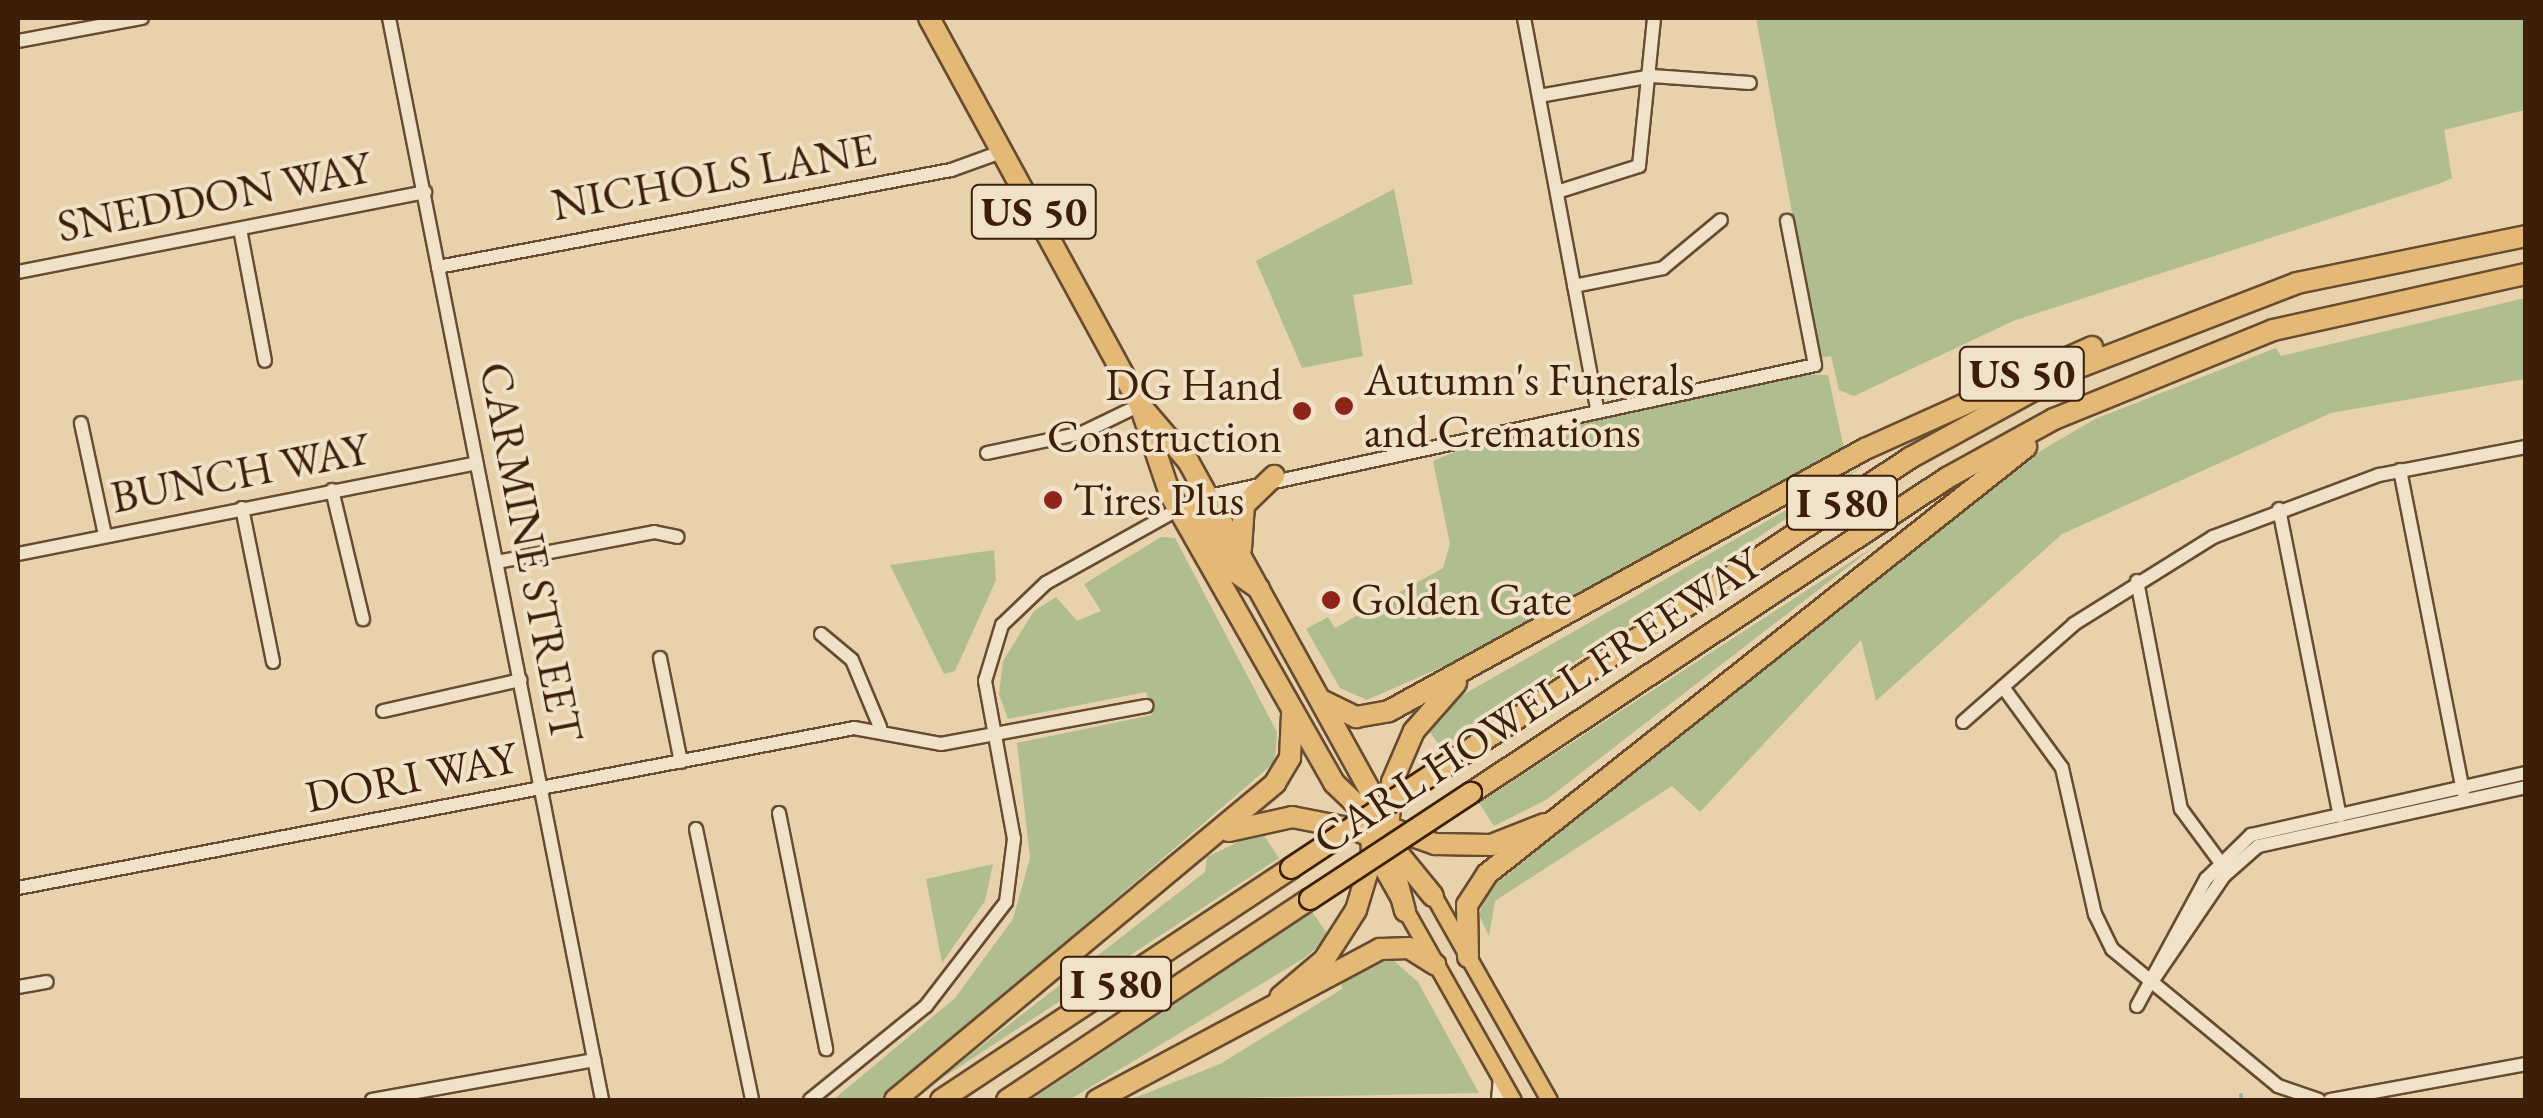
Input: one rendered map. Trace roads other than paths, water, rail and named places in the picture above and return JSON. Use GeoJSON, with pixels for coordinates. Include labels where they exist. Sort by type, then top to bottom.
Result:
{"type":"FeatureCollection","features":[{"type":"Feature","properties":{"kind":"highway","name":"US 50"},"geometry":{"type":"LineString","coordinates":[[929,18],[1140,406],[1178,509],[1328,774],[1380,832],[1474,847],[1545,824],[1986,475],[2114,390]]}},
{"type":"Feature","properties":{"kind":"highway","name":"CARL HOWELL FREEWAY"},"geometry":{"type":"LineString","coordinates":[[941,1100],[1966,424],[2133,342],[2260,294],[2526,236]]}},
{"type":"Feature","properties":{"kind":"highway","name":"CARL HOWELL FREEWAY"},"geometry":{"type":"LineString","coordinates":[[1008,1100],[1947,478],[2114,390],[2303,321],[2526,274]]}},
{"type":"Feature","properties":{"kind":"highway","name":"US 50"},"geometry":{"type":"LineString","coordinates":[[1140,406],[1172,437],[1323,701],[1356,718],[1376,716],[1472,668],[1947,408],[2075,353],[2260,294]]}},
{"type":"Feature","properties":{"kind":"highway"},"geometry":{"type":"LineString","coordinates":[[1242,556],[1242,510],[1274,476]]}},
{"type":"Feature","properties":{"kind":"highway"},"geometry":{"type":"LineString","coordinates":[[1178,509],[1196,510],[1228,567],[1260,590]]}},
{"type":"Feature","properties":{"kind":"highway"},"geometry":{"type":"LineString","coordinates":[[1280,997],[1340,940],[1414,731],[1472,668]]}},
{"type":"Feature","properties":{"kind":"highway"},"geometry":{"type":"LineString","coordinates":[[1323,701],[1356,758],[1405,912]]}},
{"type":"Feature","properties":{"kind":"highway"},"geometry":{"type":"LineString","coordinates":[[895,1100],[1194,854],[1284,772],[1291,708]]}},
{"type":"Feature","properties":{"kind":"highway"},"geometry":{"type":"LineString","coordinates":[[1194,854],[1272,818],[1380,832],[1434,896]]}},
{"type":"Feature","properties":{"kind":"highway"},"geometry":{"type":"LineString","coordinates":[[1468,957],[1472,891],[1545,824]]}},
{"type":"Feature","properties":{"kind":"highway"},"geometry":{"type":"LineString","coordinates":[[1097,1100],[1280,997],[1385,947],[1435,964]]}},
{"type":"Feature","properties":{"kind":"main road"},"geometry":{"type":"LineString","coordinates":[[1434,896],[1548,1100]]}},
{"type":"Feature","properties":{"kind":"main road"},"geometry":{"type":"LineString","coordinates":[[1405,912],[1512,1100]]}},
{"type":"Feature","properties":{"kind":"street"},"geometry":{"type":"LineString","coordinates":[[18,41],[142,18]]}},
{"type":"Feature","properties":{"kind":"street","name":"CARMINE STREET"},"geometry":{"type":"LineString","coordinates":[[389,18],[602,1100]]}},
{"type":"Feature","properties":{"kind":"street"},"geometry":{"type":"LineString","coordinates":[[1524,18],[1598,409]]}},
{"type":"Feature","properties":{"kind":"street"},"geometry":{"type":"LineString","coordinates":[[1557,192],[1638,168],[1652,76],[1654,18]]}},
{"type":"Feature","properties":{"kind":"street"},"geometry":{"type":"LineString","coordinates":[[1538,96],[1652,76],[1750,83]]}},
{"type":"Feature","properties":{"kind":"street","name":"NICHOLS LANE"},"geometry":{"type":"LineString","coordinates":[[438,267],[951,170],[1001,152]]}},
{"type":"Feature","properties":{"kind":"street","name":"SNEDDON WAY"},"geometry":{"type":"LineString","coordinates":[[18,272],[425,192]]}},
{"type":"Feature","properties":{"kind":"street"},"geometry":{"type":"LineString","coordinates":[[1574,286],[1663,268],[1721,220]]}},
{"type":"Feature","properties":{"kind":"street"},"geometry":{"type":"LineString","coordinates":[[810,1100],[926,1006],[1004,906],[1014,850],[992,736],[986,665],[1008,617],[1046,583],[1206,495],[1274,476],[1816,366],[1787,221]]}},
{"type":"Feature","properties":{"kind":"street"},"geometry":{"type":"LineString","coordinates":[[240,229],[264,361]]}},
{"type":"Feature","properties":{"kind":"street"},"geometry":{"type":"LineString","coordinates":[[987,453],[1082,432],[1140,406]]}},
{"type":"Feature","properties":{"kind":"street"},"geometry":{"type":"LineString","coordinates":[[81,423],[104,535]]}},
{"type":"Feature","properties":{"kind":"street"},"geometry":{"type":"LineString","coordinates":[[1963,722],[2136,581],[2278,509],[2400,470],[2525,449]]}},
{"type":"Feature","properties":{"kind":"street","name":"BUNCH WAY"},"geometry":{"type":"LineString","coordinates":[[18,554],[476,463]]}},
{"type":"Feature","properties":{"kind":"street"},"geometry":{"type":"LineString","coordinates":[[2400,470],[2463,792]]}},
{"type":"Feature","properties":{"kind":"street"},"geometry":{"type":"LineString","coordinates":[[332,490],[363,619]]}},
{"type":"Feature","properties":{"kind":"street"},"geometry":{"type":"LineString","coordinates":[[242,508],[273,662]]}},
{"type":"Feature","properties":{"kind":"street"},"geometry":{"type":"LineString","coordinates":[[2278,509],[2340,817]]}},
{"type":"Feature","properties":{"kind":"street"},"geometry":{"type":"LineString","coordinates":[[497,562],[654,532],[678,537]]}},
{"type":"Feature","properties":{"kind":"street"},"geometry":{"type":"LineString","coordinates":[[2136,581],[2181,809],[2223,867]]}},
{"type":"Feature","properties":{"kind":"street"},"geometry":{"type":"LineString","coordinates":[[822,634],[852,660],[880,727]]}},
{"type":"Feature","properties":{"kind":"street"},"geometry":{"type":"LineString","coordinates":[[660,658],[681,762]]}},
{"type":"Feature","properties":{"kind":"street"},"geometry":{"type":"LineString","coordinates":[[383,710],[522,680]]}},
{"type":"Feature","properties":{"kind":"street"},"geometry":{"type":"LineString","coordinates":[[2003,687],[2062,768],[2101,932],[2151,984],[2278,1086],[2319,1100]]}},
{"type":"Feature","properties":{"kind":"street","name":"DORI WAY"},"geometry":{"type":"LineString","coordinates":[[18,888],[880,727],[928,744],[992,736],[1147,706]]}},
{"type":"Feature","properties":{"kind":"street"},"geometry":{"type":"LineString","coordinates":[[2136,1006],[2223,867],[2268,842],[2340,817],[2463,792],[2526,774]]}},
{"type":"Feature","properties":{"kind":"street"},"geometry":{"type":"LineString","coordinates":[[2463,792],[2526,787]]}},
{"type":"Feature","properties":{"kind":"street"},"geometry":{"type":"LineString","coordinates":[[779,812],[826,1050]]}},
{"type":"Feature","properties":{"kind":"street"},"geometry":{"type":"LineString","coordinates":[[696,829],[752,1100]]}},
{"type":"Feature","properties":{"kind":"street"},"geometry":{"type":"LineString","coordinates":[[18,988],[47,982]]}},
{"type":"Feature","properties":{"kind":"street"},"geometry":{"type":"LineString","coordinates":[[372,1100],[594,1060]]}},
{"type":"Feature","properties":{"kind":"street"},"geometry":{"type":"LineString","coordinates":[[2330,1100],[2526,1064]]}},
{"type":"Feature","properties":{"kind":"street"},"geometry":{"type":"LineString","coordinates":[[1498,1100],[1500,1078]]}},
{"type":"Feature","properties":{"kind":"waterway"},"geometry":{"type":"LineString","coordinates":[[2241,1095],[2241,1100]]}},
{"type":"Feature","properties":{"kind":"place","name":"Autumn's Funerals and Cremations"},"geometry":{"type":"Point","coordinates":[1344,406]}},
{"type":"Feature","properties":{"kind":"place","name":"DG Hand Construction"},"geometry":{"type":"Point","coordinates":[1302,411]}},
{"type":"Feature","properties":{"kind":"place","name":"Tires Plus"},"geometry":{"type":"Point","coordinates":[1053,500]}},
{"type":"Feature","properties":{"kind":"place","name":"Golden Gate"},"geometry":{"type":"Point","coordinates":[1331,600]}}]}
